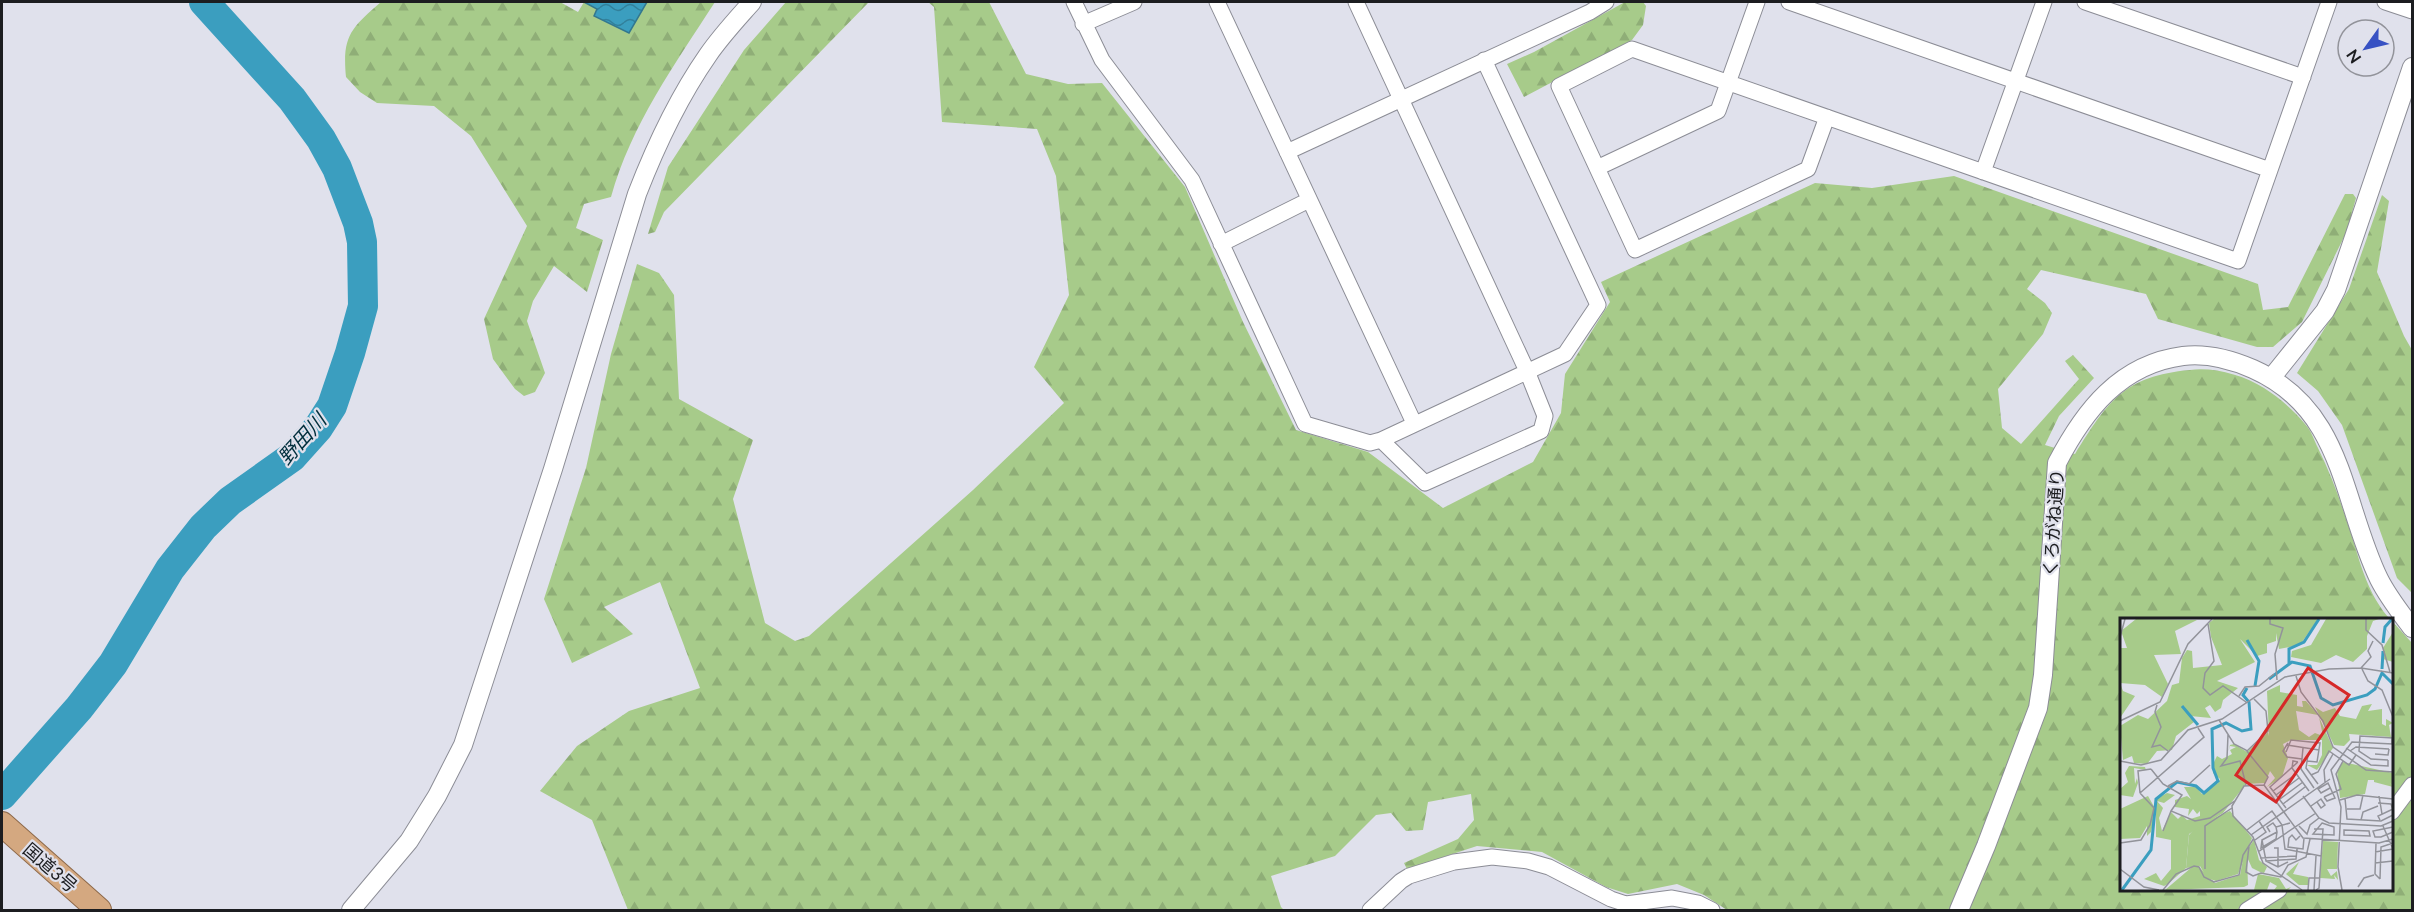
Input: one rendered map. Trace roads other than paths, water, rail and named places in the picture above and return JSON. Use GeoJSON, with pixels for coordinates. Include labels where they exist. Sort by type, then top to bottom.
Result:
{"type":"FeatureCollection","features":[{"type":"Feature","properties":{"kind":"highway","name":"国道3号"},"geometry":{"type":"LineString","coordinates":[[6,829],[99,910]]}},
{"type":"Feature","properties":{"kind":"street"},"geometry":{"type":"LineString","coordinates":[[351,910],[414,833],[452,770],[463,745],[646,172],[665,127],[709,54],[752,2]]}},
{"type":"Feature","properties":{"kind":"street"},"geometry":{"type":"LineString","coordinates":[[1074,2],[1102,60],[1192,180],[1305,424],[1370,443],[1381,440],[1413,423],[1565,354],[1598,305],[1484,60]]}},
{"type":"Feature","properties":{"kind":"street"},"geometry":{"type":"LineString","coordinates":[[1083,24],[1134,2]]}},
{"type":"Feature","properties":{"kind":"street"},"geometry":{"type":"LineString","coordinates":[[1217,2],[1413,423]]}},
{"type":"Feature","properties":{"kind":"street"},"geometry":{"type":"LineString","coordinates":[[1357,2],[1527,371],[1545,416],[1541,431],[1425,483],[1381,440]]}},
{"type":"Feature","properties":{"kind":"street"},"geometry":{"type":"LineString","coordinates":[[1287,152],[1590,12],[1606,2]]}},
{"type":"Feature","properties":{"kind":"street"},"geometry":{"type":"LineString","coordinates":[[1597,168],[1718,111],[1757,2]]}},
{"type":"Feature","properties":{"kind":"street"},"geometry":{"type":"LineString","coordinates":[[1789,2],[2270,170]]}},
{"type":"Feature","properties":{"kind":"street"},"geometry":{"type":"LineString","coordinates":[[1983,172],[2044,2]]}},
{"type":"Feature","properties":{"kind":"street"},"geometry":{"type":"LineString","coordinates":[[2085,2],[2302,77]]}},
{"type":"Feature","properties":{"kind":"street"},"geometry":{"type":"LineString","coordinates":[[1827,117],[1808,169],[1635,250],[1559,86],[1632,49],[1729,82],[2238,261],[2329,2]]}},
{"type":"Feature","properties":{"kind":"street"},"geometry":{"type":"LineString","coordinates":[[2385,2],[2412,11]]}},
{"type":"Feature","properties":{"kind":"street"},"geometry":{"type":"LineString","coordinates":[[2272,377],[2325,311],[2336,290],[2412,67]]}},
{"type":"Feature","properties":{"kind":"street"},"geometry":{"type":"LineString","coordinates":[[1221,244],[1309,200]]}},
{"type":"Feature","properties":{"kind":"street","name":"くろがね通り"},"geometry":{"type":"LineString","coordinates":[[1959,910],[1986,846],[2038,708],[2050,576],[2053,490],[2057,463],[2073,432],[2107,391],[2128,375],[2174,357],[2198,354],[2221,357],[2272,377],[2296,398],[2319,424],[2337,457],[2379,579],[2395,607],[2412,628]]}},
{"type":"Feature","properties":{"kind":"street"},"geometry":{"type":"LineString","coordinates":[[2393,809],[2412,785]]}},
{"type":"Feature","properties":{"kind":"street"},"geometry":{"type":"LineString","coordinates":[[1370,910],[1408,876],[1454,861],[1492,856],[1550,867],[1626,904],[1672,898],[1698,903],[1712,910]]}},
{"type":"Feature","properties":{"kind":"street"},"geometry":{"type":"LineString","coordinates":[[2247,910],[2277,891]]}},
{"type":"Feature","properties":{"kind":"water"},"geometry":{"type":"Polygon","coordinates":[[[584,2],[647,2],[629,33],[594,16],[597,9],[584,2]]]}},
{"type":"Feature","properties":{"kind":"waterway","name":"野田川"},"geometry":{"type":"LineString","coordinates":[[2,795],[79,708],[113,664],[170,569],[203,527],[230,501],[292,457],[318,428],[332,406],[363,306],[362,242],[358,223],[337,168],[321,139],[292,99],[204,2]]}}]}
